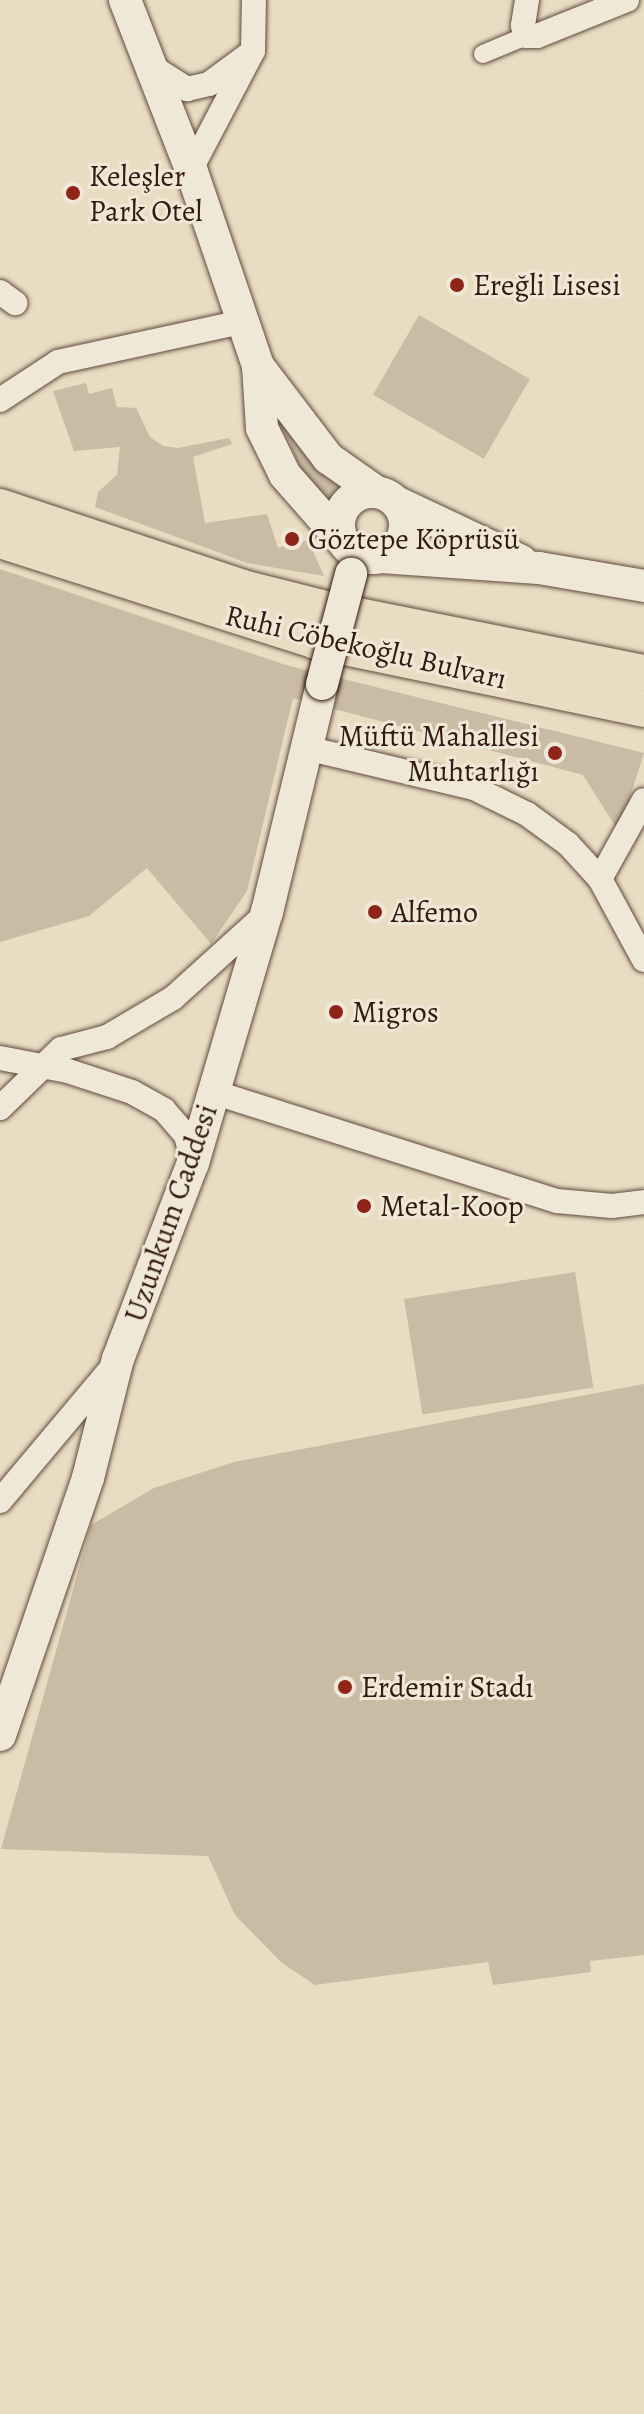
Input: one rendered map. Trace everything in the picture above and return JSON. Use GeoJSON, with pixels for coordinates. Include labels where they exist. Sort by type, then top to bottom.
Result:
{"type":"FeatureCollection","features":[{"type":"Feature","properties":{"kind":"main road"},"geometry":{"type":"LineString","coordinates":[[125,0],[191,169],[258,366],[328,458],[386,497],[539,568]]}},
{"type":"Feature","properties":{"kind":"main road"},"geometry":{"type":"LineString","coordinates":[[258,366],[262,428],[279,463],[313,511],[358,557],[539,568],[644,586]]}},
{"type":"Feature","properties":{"kind":"main road"},"geometry":{"type":"LineString","coordinates":[[358,557],[341,511],[355,496],[386,497]]}},
{"type":"Feature","properties":{"kind":"main road"},"geometry":{"type":"LineString","coordinates":[[358,557],[404,535],[386,497]]}},
{"type":"Feature","properties":{"kind":"main road","name":"Ruhi Cöbekoğlu Bulvarı"},"geometry":{"type":"LineString","coordinates":[[0,507],[243,588],[324,609],[644,673]]}},
{"type":"Feature","properties":{"kind":"main road","name":"Ruhi Cöbekoğlu Bulvarı"},"geometry":{"type":"LineString","coordinates":[[0,540],[316,641],[644,709]]}},
{"type":"Feature","properties":{"kind":"main road","name":"Uzunkum Caddesi"},"geometry":{"type":"LineString","coordinates":[[0,1735],[88,1478],[118,1359],[193,1163],[267,912],[322,684],[358,557]]}},
{"type":"Feature","properties":{"kind":"street"},"geometry":{"type":"LineString","coordinates":[[191,169],[253,51],[254,0]]}},
{"type":"Feature","properties":{"kind":"street"},"geometry":{"type":"LineString","coordinates":[[526,36],[523,12],[527,0]]}},
{"type":"Feature","properties":{"kind":"street"},"geometry":{"type":"LineString","coordinates":[[483,54],[526,36],[558,32],[627,0]]}},
{"type":"Feature","properties":{"kind":"street"},"geometry":{"type":"LineString","coordinates":[[637,0],[644,7]]}},
{"type":"Feature","properties":{"kind":"street"},"geometry":{"type":"LineString","coordinates":[[151,66],[187,89],[209,84],[253,51]]}},
{"type":"Feature","properties":{"kind":"street"},"geometry":{"type":"LineString","coordinates":[[0,400],[58,362],[241,322]]}},
{"type":"Feature","properties":{"kind":"street"},"geometry":{"type":"LineString","coordinates":[[306,748],[474,788],[527,814],[568,844],[600,879],[641,949]]}},
{"type":"Feature","properties":{"kind":"street"},"geometry":{"type":"LineString","coordinates":[[600,879],[644,800]]}},
{"type":"Feature","properties":{"kind":"street"},"geometry":{"type":"LineString","coordinates":[[0,1107],[61,1049],[107,1037],[173,998],[267,912]]}},
{"type":"Feature","properties":{"kind":"street"},"geometry":{"type":"LineString","coordinates":[[0,1058],[43,1066],[132,1092],[164,1110],[186,1135],[193,1163]]}},
{"type":"Feature","properties":{"kind":"street"},"geometry":{"type":"LineString","coordinates":[[213,1092],[557,1201],[612,1206],[644,1202]]}},
{"type":"Feature","properties":{"kind":"street"},"geometry":{"type":"LineString","coordinates":[[0,1501],[118,1359]]}},
{"type":"Feature","properties":{"kind":"shaded area"},"geometry":{"type":"Polygon","coordinates":[[[419,315],[530,379],[484,459],[373,395],[419,315]]]}},
{"type":"Feature","properties":{"kind":"shaded area"},"geometry":{"type":"Polygon","coordinates":[[[86,383],[89,394],[112,388],[117,407],[136,408],[150,437],[163,446],[178,448],[229,438],[232,444],[193,457],[205,523],[267,514],[278,548],[308,540],[324,576],[247,563],[95,507],[98,492],[117,475],[120,447],[74,451],[53,391],[86,383]]]}},
{"type":"Feature","properties":{"kind":"shaded area"},"geometry":{"type":"Polygon","coordinates":[[[270,396],[347,488],[329,513],[308,487],[270,396]]]}},
{"type":"Feature","properties":{"kind":"shaded area"},"geometry":{"type":"Polygon","coordinates":[[[0,569],[286,665],[644,753],[619,832],[583,775],[293,698],[247,891],[211,944],[147,868],[89,916],[0,942],[0,569]]]}},
{"type":"Feature","properties":{"kind":"shaded area"},"geometry":{"type":"Polygon","coordinates":[[[575,1272],[593,1388],[422,1415],[404,1299],[575,1272]]]}},
{"type":"Feature","properties":{"kind":"shaded area","name":"Erdemir Stadı"},"geometry":{"type":"Polygon","coordinates":[[[644,1384],[644,1955],[590,1961],[591,1972],[493,1985],[488,1962],[315,1985],[282,1963],[235,1915],[208,1856],[1,1849],[91,1525],[154,1488],[234,1462],[644,1384]]]}},
{"type":"Feature","properties":{"kind":"place","name":"Keleşler Park Otel"},"geometry":{"type":"Point","coordinates":[73,193]}},
{"type":"Feature","properties":{"kind":"place","name":"Ereğli Lisesi"},"geometry":{"type":"Point","coordinates":[457,285]}},
{"type":"Feature","properties":{"kind":"place","name":"Göztepe Köprüsü"},"geometry":{"type":"Point","coordinates":[292,539]}},
{"type":"Feature","properties":{"kind":"place","name":"Müftü Mahallesi Muhtarlığı"},"geometry":{"type":"Point","coordinates":[555,753]}},
{"type":"Feature","properties":{"kind":"place","name":"Alfemo"},"geometry":{"type":"Point","coordinates":[375,912]}},
{"type":"Feature","properties":{"kind":"place","name":"Migros"},"geometry":{"type":"Point","coordinates":[336,1012]}},
{"type":"Feature","properties":{"kind":"place","name":"Metal-Koop"},"geometry":{"type":"Point","coordinates":[364,1206]}},
{"type":"Feature","properties":{"kind":"place","name":"Erdemir Stadı"},"geometry":{"type":"Point","coordinates":[345,1687]}}]}
